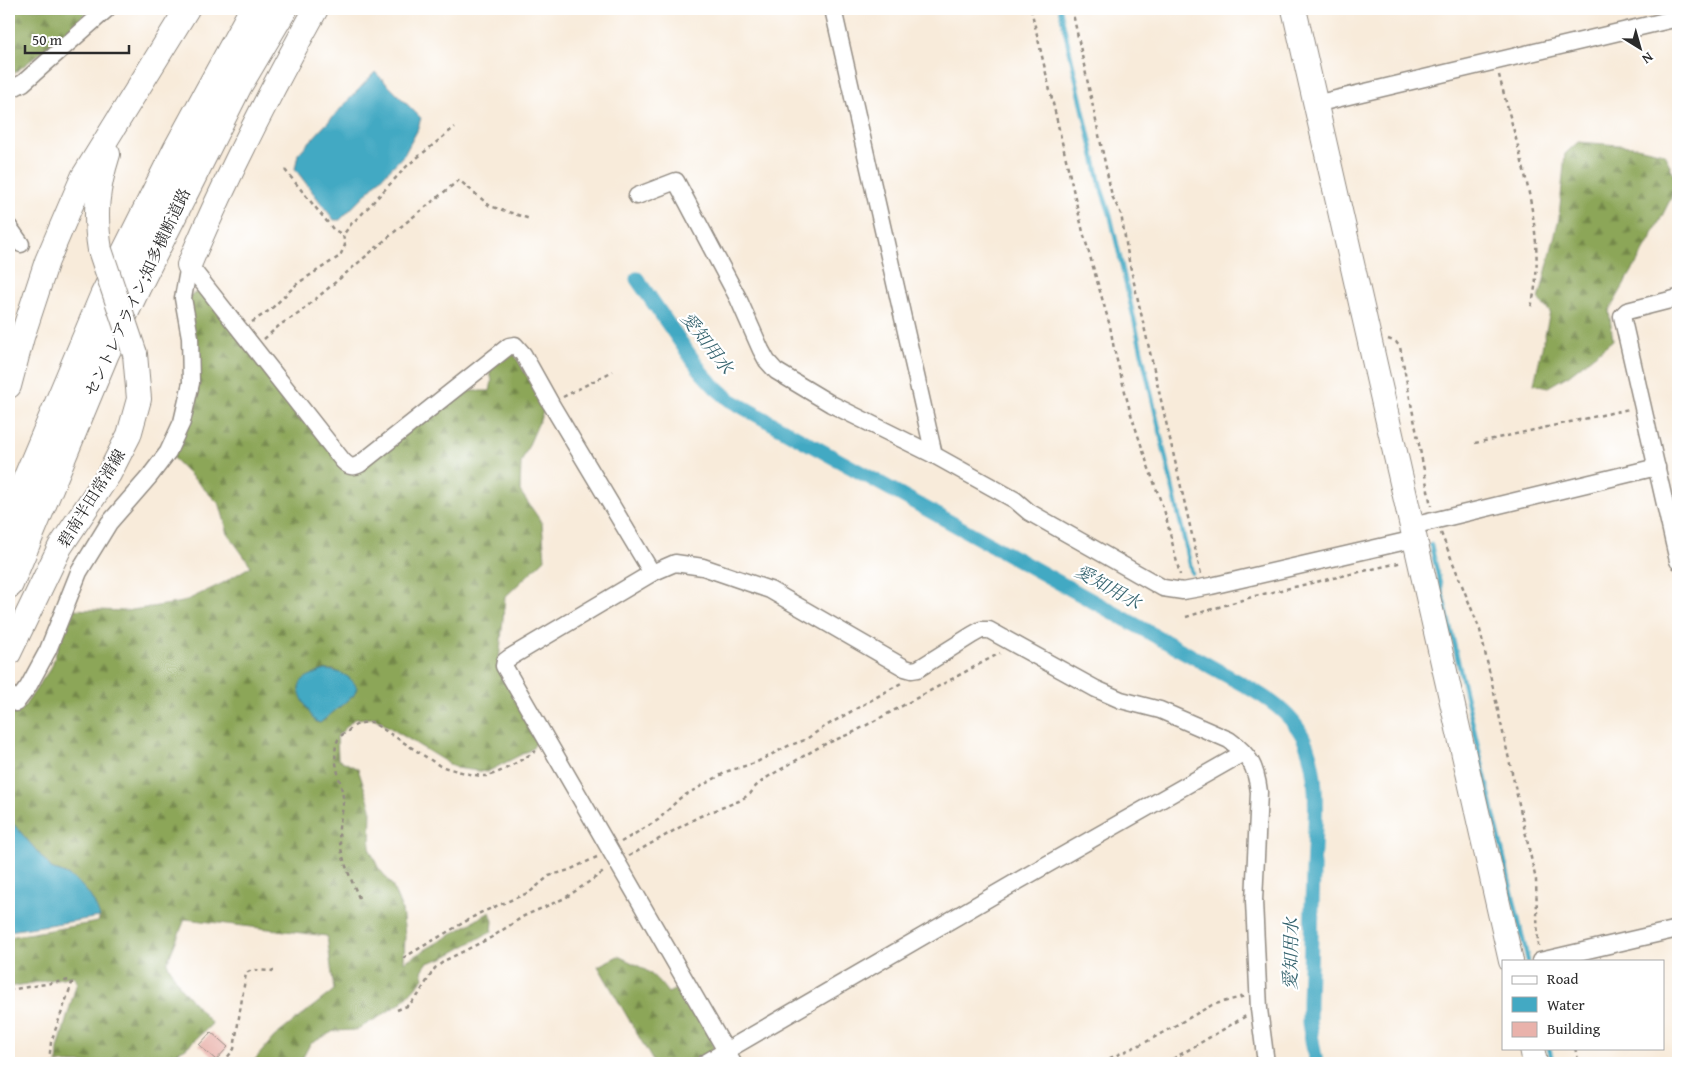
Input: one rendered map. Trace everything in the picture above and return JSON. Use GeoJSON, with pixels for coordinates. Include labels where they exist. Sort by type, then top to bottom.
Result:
{"type":"FeatureCollection","features":[{"type":"Feature","properties":{"kind":"highway","name":"セントレアライン;知多横断道路"},"geometry":{"type":"LineString","coordinates":[[9,522],[104,296],[177,150],[254,9]]}},
{"type":"Feature","properties":{"kind":"highway","name":"セントレアライン;知多横断道路"},"geometry":{"type":"LineString","coordinates":[[9,584],[105,353],[234,94],[283,9]]}},
{"type":"Feature","properties":{"kind":"street"},"geometry":{"type":"LineString","coordinates":[[9,90],[23,83],[107,9]]}},
{"type":"Feature","properties":{"kind":"street","name":"碧南半田常滑線"},"geometry":{"type":"LineString","coordinates":[[9,386],[22,337],[47,261],[83,178],[187,9]]}},
{"type":"Feature","properties":{"kind":"street"},"geometry":{"type":"LineString","coordinates":[[9,694],[16,704],[28,688],[48,650],[79,572],[109,523],[150,477],[168,452],[182,422],[191,383],[190,337],[183,298],[188,266],[209,218],[274,85],[316,9]]}},
{"type":"Feature","properties":{"kind":"street"},"geometry":{"type":"LineString","coordinates":[[833,9],[934,455]]}},
{"type":"Feature","properties":{"kind":"street"},"geometry":{"type":"LineString","coordinates":[[1294,9],[1369,336],[1424,533],[1511,960]]}},
{"type":"Feature","properties":{"kind":"street"},"geometry":{"type":"LineString","coordinates":[[1315,104],[1678,18]]}},
{"type":"Feature","properties":{"kind":"street","name":"碧南半田常滑線"},"geometry":{"type":"LineString","coordinates":[[9,652],[60,547],[109,474],[129,436],[139,399],[135,354],[100,250],[96,214],[99,183],[120,119]]}},
{"type":"Feature","properties":{"kind":"street"},"geometry":{"type":"LineString","coordinates":[[637,196],[676,181],[738,298],[761,350],[767,361],[776,371],[831,404],[934,455],[1015,500],[1029,512],[1163,588],[1183,591],[1204,588],[1424,533],[1657,467]]}},
{"type":"Feature","properties":{"kind":"street"},"geometry":{"type":"LineString","coordinates":[[9,227],[21,244]]}},
{"type":"Feature","properties":{"kind":"street","name":"碧南半田常滑線"},"geometry":{"type":"LineString","coordinates":[[47,261],[60,242],[69,238],[79,237],[100,250]]}},
{"type":"Feature","properties":{"kind":"street"},"geometry":{"type":"LineString","coordinates":[[188,266],[343,461],[350,466],[355,467],[360,464],[512,344],[523,354],[550,404],[652,573]]}},
{"type":"Feature","properties":{"kind":"street"},"geometry":{"type":"LineString","coordinates":[[1678,298],[1636,308],[1622,315],[1678,561]]}},
{"type":"Feature","properties":{"kind":"street"},"geometry":{"type":"LineString","coordinates":[[730,1057],[548,744],[504,664],[509,658],[652,573],[675,564],[703,567],[770,590],[905,668],[912,670],[981,630],[989,630],[1096,689],[1120,700],[1160,710],[1229,740],[1237,746],[1253,763],[1259,792],[1254,901],[1258,1001],[1266,1063]]}},
{"type":"Feature","properties":{"kind":"street"},"geometry":{"type":"LineString","coordinates":[[705,1063],[730,1057],[1027,876],[1243,753]]}},
{"type":"Feature","properties":{"kind":"street"},"geometry":{"type":"LineString","coordinates":[[1544,960],[1678,929]]}},
{"type":"Feature","properties":{"kind":"street"},"geometry":{"type":"LineString","coordinates":[[1532,1050],[1535,1063]]}},
{"type":"Feature","properties":{"kind":"path"},"geometry":{"type":"LineString","coordinates":[[1031,9],[1082,232],[1110,326],[1130,411],[1147,464],[1166,513],[1183,591]]}},
{"type":"Feature","properties":{"kind":"path"},"geometry":{"type":"LineString","coordinates":[[1072,9],[1112,196],[1122,214],[1129,261],[1204,588]]}},
{"type":"Feature","properties":{"kind":"path"},"geometry":{"type":"LineString","coordinates":[[1496,61],[1532,206],[1537,265],[1531,307]]}},
{"type":"Feature","properties":{"kind":"path"},"geometry":{"type":"LineString","coordinates":[[240,330],[270,310],[298,283],[340,256],[345,245],[343,235],[352,223],[407,166],[455,127]]}},
{"type":"Feature","properties":{"kind":"path"},"geometry":{"type":"LineString","coordinates":[[285,170],[333,230],[343,235]]}},
{"type":"Feature","properties":{"kind":"path"},"geometry":{"type":"LineString","coordinates":[[253,348],[281,324],[298,314],[459,180],[490,206],[530,219]]}},
{"type":"Feature","properties":{"kind":"path"},"geometry":{"type":"LineString","coordinates":[[1369,336],[1396,342],[1400,347],[1424,533]]}},
{"type":"Feature","properties":{"kind":"path"},"geometry":{"type":"LineString","coordinates":[[550,404],[613,371]]}},
{"type":"Feature","properties":{"kind":"path"},"geometry":{"type":"LineString","coordinates":[[1475,443],[1642,406]]}},
{"type":"Feature","properties":{"kind":"path"},"geometry":{"type":"LineString","coordinates":[[1186,617],[1255,596],[1424,533],[1441,536],[1480,630],[1536,880],[1540,960]]}},
{"type":"Feature","properties":{"kind":"path"},"geometry":{"type":"LineString","coordinates":[[403,958],[480,913],[530,892],[549,876],[613,857],[698,817],[739,801],[766,778],[821,746],[854,732],[1016,644]]}},
{"type":"Feature","properties":{"kind":"path"},"geometry":{"type":"LineString","coordinates":[[397,1010],[407,1006],[417,997],[435,968],[446,960],[492,937],[524,916],[565,898],[658,820],[680,798],[728,771],[747,767],[812,736],[824,727],[902,683],[912,670]]}},
{"type":"Feature","properties":{"kind":"path"},"geometry":{"type":"LineString","coordinates":[[359,898],[344,865],[341,851],[339,825],[344,804],[338,777],[336,749],[340,738],[353,726],[363,722],[372,722],[440,766],[451,770],[486,776],[507,768],[548,744]]}},
{"type":"Feature","properties":{"kind":"path"},"geometry":{"type":"LineString","coordinates":[[222,1063],[234,1049],[246,973],[252,970],[274,971]]}},
{"type":"Feature","properties":{"kind":"path"},"geometry":{"type":"LineString","coordinates":[[9,990],[70,980],[72,983],[51,1042],[48,1063]]}},
{"type":"Feature","properties":{"kind":"path"},"geometry":{"type":"LineString","coordinates":[[1103,1063],[1146,1042],[1212,1005],[1258,1001]]}},
{"type":"Feature","properties":{"kind":"path"},"geometry":{"type":"LineString","coordinates":[[1166,1063],[1258,1001]]}},
{"type":"Feature","properties":{"kind":"path"},"geometry":{"type":"LineString","coordinates":[[1576,1050],[1579,1063]]}},
{"type":"Feature","properties":{"kind":"green space"},"geometry":{"type":"Polygon","coordinates":[[[9,9],[89,9],[72,29],[9,77],[9,9]]]}},
{"type":"Feature","properties":{"kind":"green space"},"geometry":{"type":"Polygon","coordinates":[[[1578,142],[1632,146],[1664,153],[1676,179],[1671,198],[1650,240],[1609,311],[1613,340],[1569,375],[1548,387],[1534,384],[1550,312],[1539,300],[1559,218],[1565,154],[1578,142]]]}},
{"type":"Feature","properties":{"kind":"green space"},"geometry":{"type":"Polygon","coordinates":[[[202,290],[351,470],[461,391],[490,391],[492,381],[489,368],[512,350],[545,408],[521,463],[520,491],[542,523],[545,559],[505,597],[499,662],[538,740],[532,749],[487,772],[456,768],[374,718],[354,719],[337,737],[338,759],[358,769],[371,808],[370,850],[378,867],[392,885],[402,910],[405,935],[404,962],[490,912],[493,921],[492,931],[443,958],[427,963],[422,971],[424,978],[401,1003],[356,1030],[334,1031],[310,1044],[300,1063],[252,1063],[274,1037],[334,990],[327,936],[185,919],[167,963],[180,987],[212,1024],[186,1048],[157,1063],[57,1063],[58,1049],[77,982],[74,976],[9,987],[9,937],[98,922],[100,916],[82,887],[70,876],[53,870],[11,821],[9,815],[9,715],[21,711],[52,666],[69,609],[126,611],[183,602],[223,583],[251,566],[228,534],[220,505],[173,458],[188,424],[189,296],[202,290]],[[325,670],[312,675],[316,722],[320,723],[354,695],[346,676],[334,670],[325,670]]]}},
{"type":"Feature","properties":{"kind":"green space"},"geometry":{"type":"Polygon","coordinates":[[[618,956],[646,970],[657,979],[668,993],[682,986],[711,1036],[714,1047],[709,1054],[695,1062],[679,1064],[654,1063],[598,966],[618,956]]]}},
{"type":"Feature","properties":{"kind":"water"},"geometry":{"type":"Polygon","coordinates":[[[375,72],[421,118],[417,131],[404,155],[340,220],[334,220],[295,169],[298,154],[375,72]]]}},
{"type":"Feature","properties":{"kind":"water"},"geometry":{"type":"Polygon","coordinates":[[[325,670],[344,674],[352,680],[357,688],[354,695],[320,723],[311,715],[302,699],[299,687],[304,679],[325,670]]]}},
{"type":"Feature","properties":{"kind":"water"},"geometry":{"type":"Polygon","coordinates":[[[9,815],[11,821],[53,870],[69,876],[88,893],[100,917],[9,931],[9,815]]]}},
{"type":"Feature","properties":{"kind":"building"},"geometry":{"type":"Polygon","coordinates":[[[211,1032],[228,1047],[216,1060],[199,1045],[211,1032]]]}},
{"type":"Feature","properties":{"kind":"waterway"},"geometry":{"type":"LineString","coordinates":[[1060,9],[1101,188],[1110,214],[1192,573]]}},
{"type":"Feature","properties":{"kind":"waterway","name":"愛知用水"},"geometry":{"type":"LineString","coordinates":[[637,279],[702,373],[730,400],[1244,685],[1270,701],[1292,721],[1303,737],[1309,752],[1315,786],[1309,1023],[1316,1063]]}},
{"type":"Feature","properties":{"kind":"waterway"},"geometry":{"type":"LineString","coordinates":[[1431,545],[1528,960]]}},
{"type":"Feature","properties":{"kind":"waterway"},"geometry":{"type":"LineString","coordinates":[[1550,1050],[1553,1063]]}}]}
